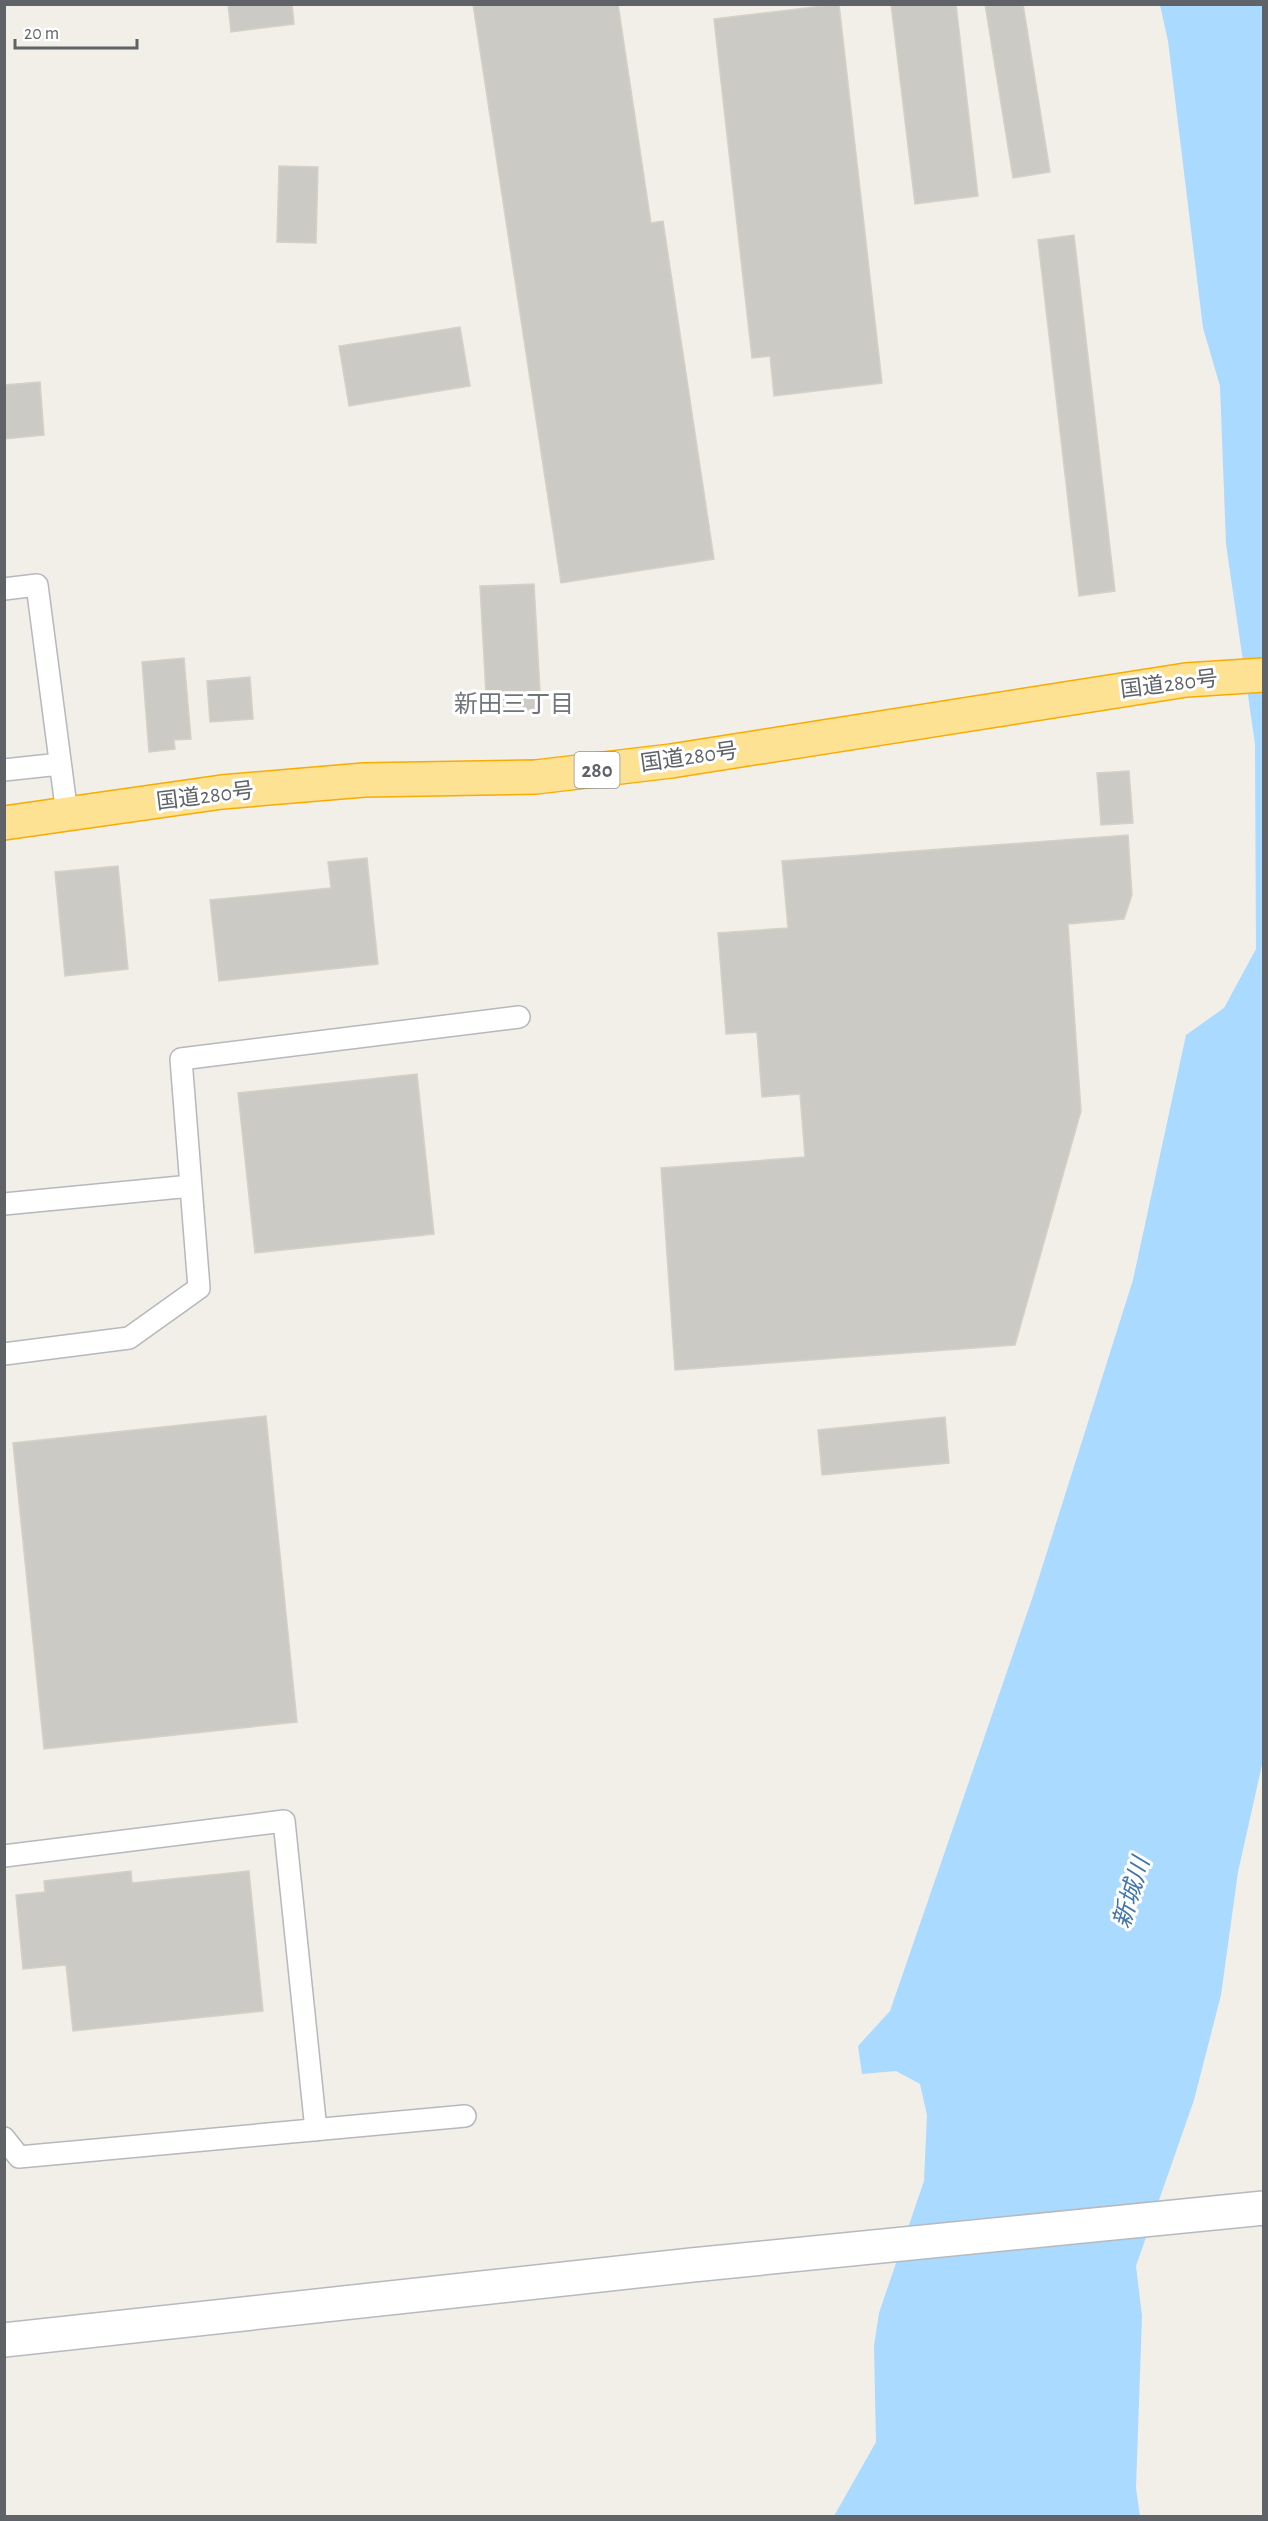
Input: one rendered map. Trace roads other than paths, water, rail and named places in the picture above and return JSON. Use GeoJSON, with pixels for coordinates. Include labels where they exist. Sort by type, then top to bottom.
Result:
{"type":"FeatureCollection","features":[{"type":"Feature","properties":{"kind":"highway","name":"国道280号"},"geometry":{"type":"LineString","coordinates":[[4,823],[222,792],[364,780],[536,777],[615,768],[1186,680],[1263,675]]}},
{"type":"Feature","properties":{"kind":"street"},"geometry":{"type":"LineString","coordinates":[[4,2340],[692,2265],[1263,2208]]}},
{"type":"Feature","properties":{"kind":"lane"},"geometry":{"type":"LineString","coordinates":[[4,589],[37,585],[67,814]]}},
{"type":"Feature","properties":{"kind":"lane"},"geometry":{"type":"LineString","coordinates":[[4,770],[60,764]]}},
{"type":"Feature","properties":{"kind":"lane"},"geometry":{"type":"LineString","coordinates":[[4,1354],[129,1338],[199,1288],[181,1059],[519,1017]]}},
{"type":"Feature","properties":{"kind":"lane"},"geometry":{"type":"LineString","coordinates":[[4,1204],[191,1186]]}},
{"type":"Feature","properties":{"kind":"lane"},"geometry":{"type":"LineString","coordinates":[[4,1856],[284,1821],[316,2130]]}},
{"type":"Feature","properties":{"kind":"lane"},"geometry":{"type":"LineString","coordinates":[[4,2138],[19,2157],[465,2116]]}},
{"type":"Feature","properties":{"kind":"water","name":"新城川"},"geometry":{"type":"Polygon","coordinates":[[[1160,5],[1263,5],[1264,1756],[1238,1872],[1221,1995],[1194,2100],[1136,2266],[1142,2316],[1136,2488],[1140,2516],[834,2516],[876,2442],[874,2346],[879,2313],[924,2181],[927,2115],[920,2084],[896,2071],[862,2074],[858,2046],[890,2011],[1034,1593],[1133,1280],[1186,1035],[1224,1008],[1256,949],[1255,744],[1226,544],[1220,386],[1203,328],[1168,41],[1160,5]]]}},
{"type":"Feature","properties":{"kind":"district","name":"新田三丁目"},"geometry":{"type":"Point","coordinates":[514,705]}}]}
